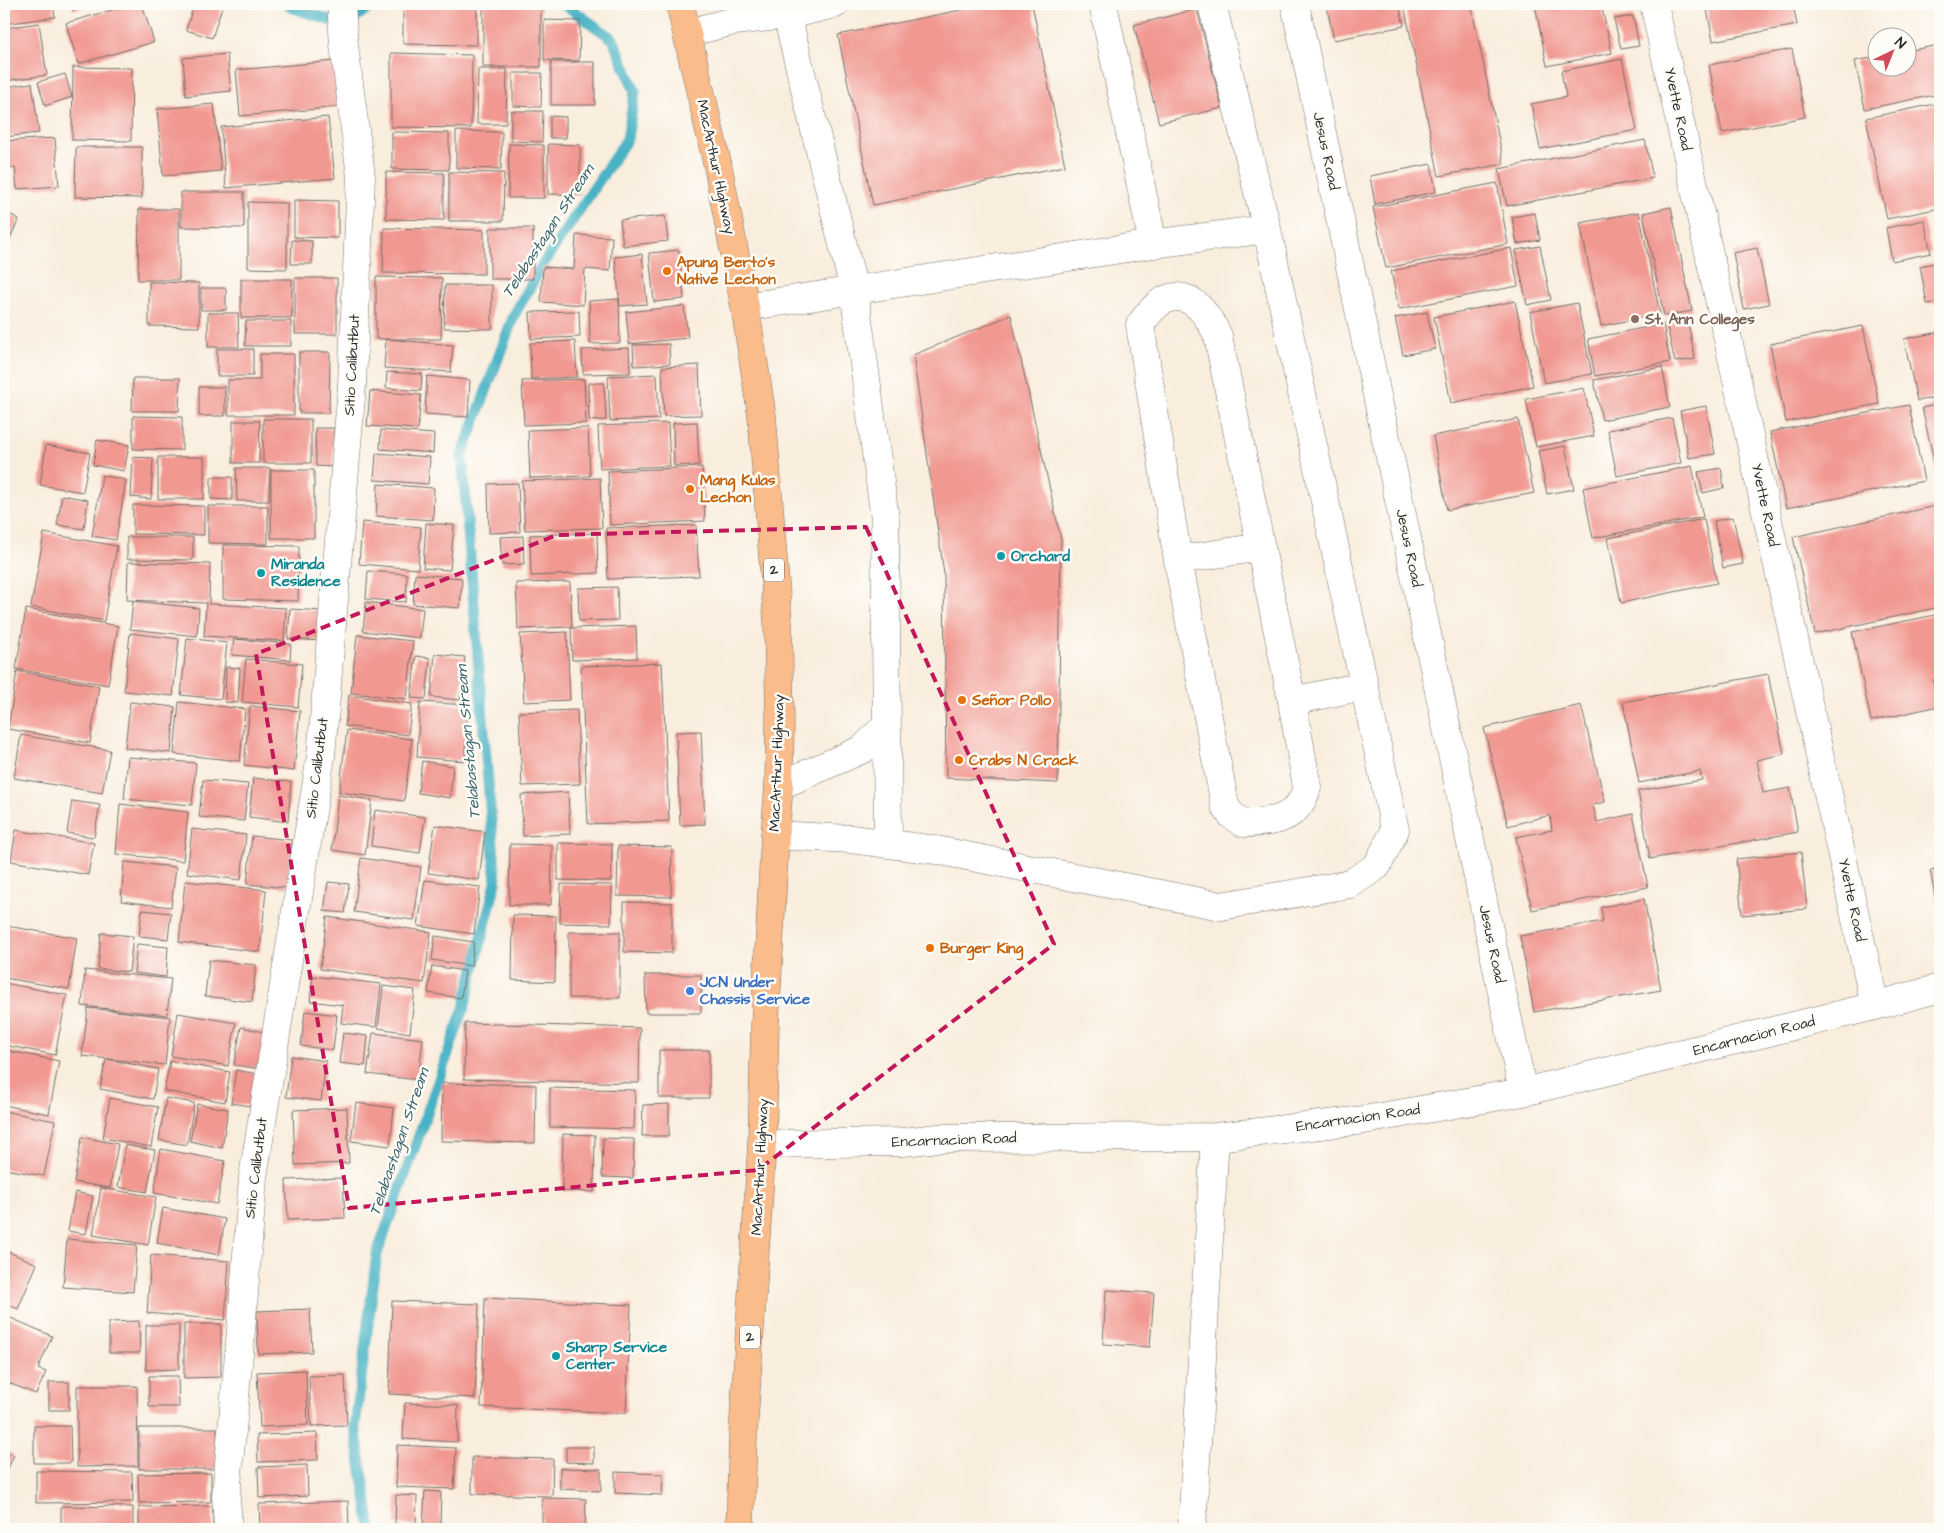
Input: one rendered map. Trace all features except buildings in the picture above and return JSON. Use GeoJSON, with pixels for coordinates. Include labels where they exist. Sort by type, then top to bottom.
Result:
{"type":"FeatureCollection","features":[{"type":"Feature","properties":{"kind":"highway","name":"MacArthur Highway"},"geometry":{"type":"LineString","coordinates":[[680,4],[718,167],[745,307],[762,416],[778,622],[780,700],[779,786],[765,1025],[762,1144],[740,1529]]}},
{"type":"Feature","properties":{"kind":"street","name":"Sitio Calibutbut"},"geometry":{"type":"LineString","coordinates":[[228,1529],[226,1496],[253,1177],[321,756],[351,394],[361,176],[344,45],[341,4]]}},
{"type":"Feature","properties":{"kind":"street"},"geometry":{"type":"LineString","coordinates":[[687,33],[734,21],[787,15],[835,4]]}},
{"type":"Feature","properties":{"kind":"street"},"geometry":{"type":"LineString","coordinates":[[1104,4],[1153,244]]}},
{"type":"Feature","properties":{"kind":"street"},"geometry":{"type":"LineString","coordinates":[[775,835],[851,839],[936,850],[1221,906],[1350,884],[1377,866],[1395,830],[1267,229],[1212,4]]}},
{"type":"Feature","properties":{"kind":"street","name":"Jesus Road"},"geometry":{"type":"LineString","coordinates":[[1295,4],[1524,1092]]}},
{"type":"Feature","properties":{"kind":"street","name":"Yvette Road"},"geometry":{"type":"LineString","coordinates":[[1654,4],[1875,1006]]}},
{"type":"Feature","properties":{"kind":"street"},"geometry":{"type":"LineString","coordinates":[[787,15],[854,290],[885,520],[888,844]]}},
{"type":"Feature","properties":{"kind":"street"},"geometry":{"type":"LineString","coordinates":[[745,307],[1153,244],[1267,229]]}},
{"type":"Feature","properties":{"kind":"street"},"geometry":{"type":"LineString","coordinates":[[1182,296],[1198,306],[1209,318],[1218,336],[1261,547],[1292,701],[1307,788],[1304,801],[1291,814],[1278,820],[1243,823],[1231,815],[1225,806],[1178,560],[1140,325],[1149,311],[1164,299],[1182,296]]}},
{"type":"Feature","properties":{"kind":"street"},"geometry":{"type":"LineString","coordinates":[[1178,560],[1261,547]]}},
{"type":"Feature","properties":{"kind":"street"},"geometry":{"type":"LineString","coordinates":[[1292,701],[1364,686]]}},
{"type":"Feature","properties":{"kind":"street"},"geometry":{"type":"LineString","coordinates":[[779,786],[863,749],[887,724]]}},
{"type":"Feature","properties":{"kind":"street","name":"Encarnacion Road"},"geometry":{"type":"LineString","coordinates":[[762,1144],[903,1142],[938,1138],[1216,1136],[1364,1120],[1524,1092],[1875,1006],[1940,988]]}},
{"type":"Feature","properties":{"kind":"street"},"geometry":{"type":"LineString","coordinates":[[1192,1529],[1216,1136]]}},
{"type":"Feature","properties":{"kind":"highlighted area"},"geometry":{"type":"Polygon","coordinates":[[[866,527],[1054,944],[758,1170],[349,1208],[256,654],[557,535],[866,527]]]}},
{"type":"Feature","properties":{"kind":"waterway","name":"Telabastagan Stream"},"geometry":{"type":"LineString","coordinates":[[287,4],[343,25],[375,4]]}},
{"type":"Feature","properties":{"kind":"waterway","name":"Telabastagan Stream"},"geometry":{"type":"LineString","coordinates":[[371,1529],[355,1426],[377,1254],[464,1008],[496,882],[462,456],[514,315],[543,264],[627,139],[635,91],[613,39],[564,4]]}},
{"type":"Feature","properties":{"kind":"place","name":"Apung Berto's Native Lechon"},"geometry":{"type":"Point","coordinates":[667,271]}},
{"type":"Feature","properties":{"kind":"place","name":"St. Ann Colleges"},"geometry":{"type":"Point","coordinates":[1635,319]}},
{"type":"Feature","properties":{"kind":"place","name":"Mang Kulas Lechon"},"geometry":{"type":"Point","coordinates":[690,489]}},
{"type":"Feature","properties":{"kind":"place","name":"Orchard"},"geometry":{"type":"Point","coordinates":[1001,556]}},
{"type":"Feature","properties":{"kind":"place","name":"Miranda Residence"},"geometry":{"type":"Point","coordinates":[261,573]}},
{"type":"Feature","properties":{"kind":"place","name":"Señor Pollo"},"geometry":{"type":"Point","coordinates":[962,700]}},
{"type":"Feature","properties":{"kind":"place","name":"Crabs N Crack"},"geometry":{"type":"Point","coordinates":[959,760]}},
{"type":"Feature","properties":{"kind":"place","name":"Burger King"},"geometry":{"type":"Point","coordinates":[930,948]}},
{"type":"Feature","properties":{"kind":"place","name":"JCN Under Chassis Service"},"geometry":{"type":"Point","coordinates":[690,991]}},
{"type":"Feature","properties":{"kind":"place","name":"Sharp Service Center"},"geometry":{"type":"Point","coordinates":[556,1356]}}]}
